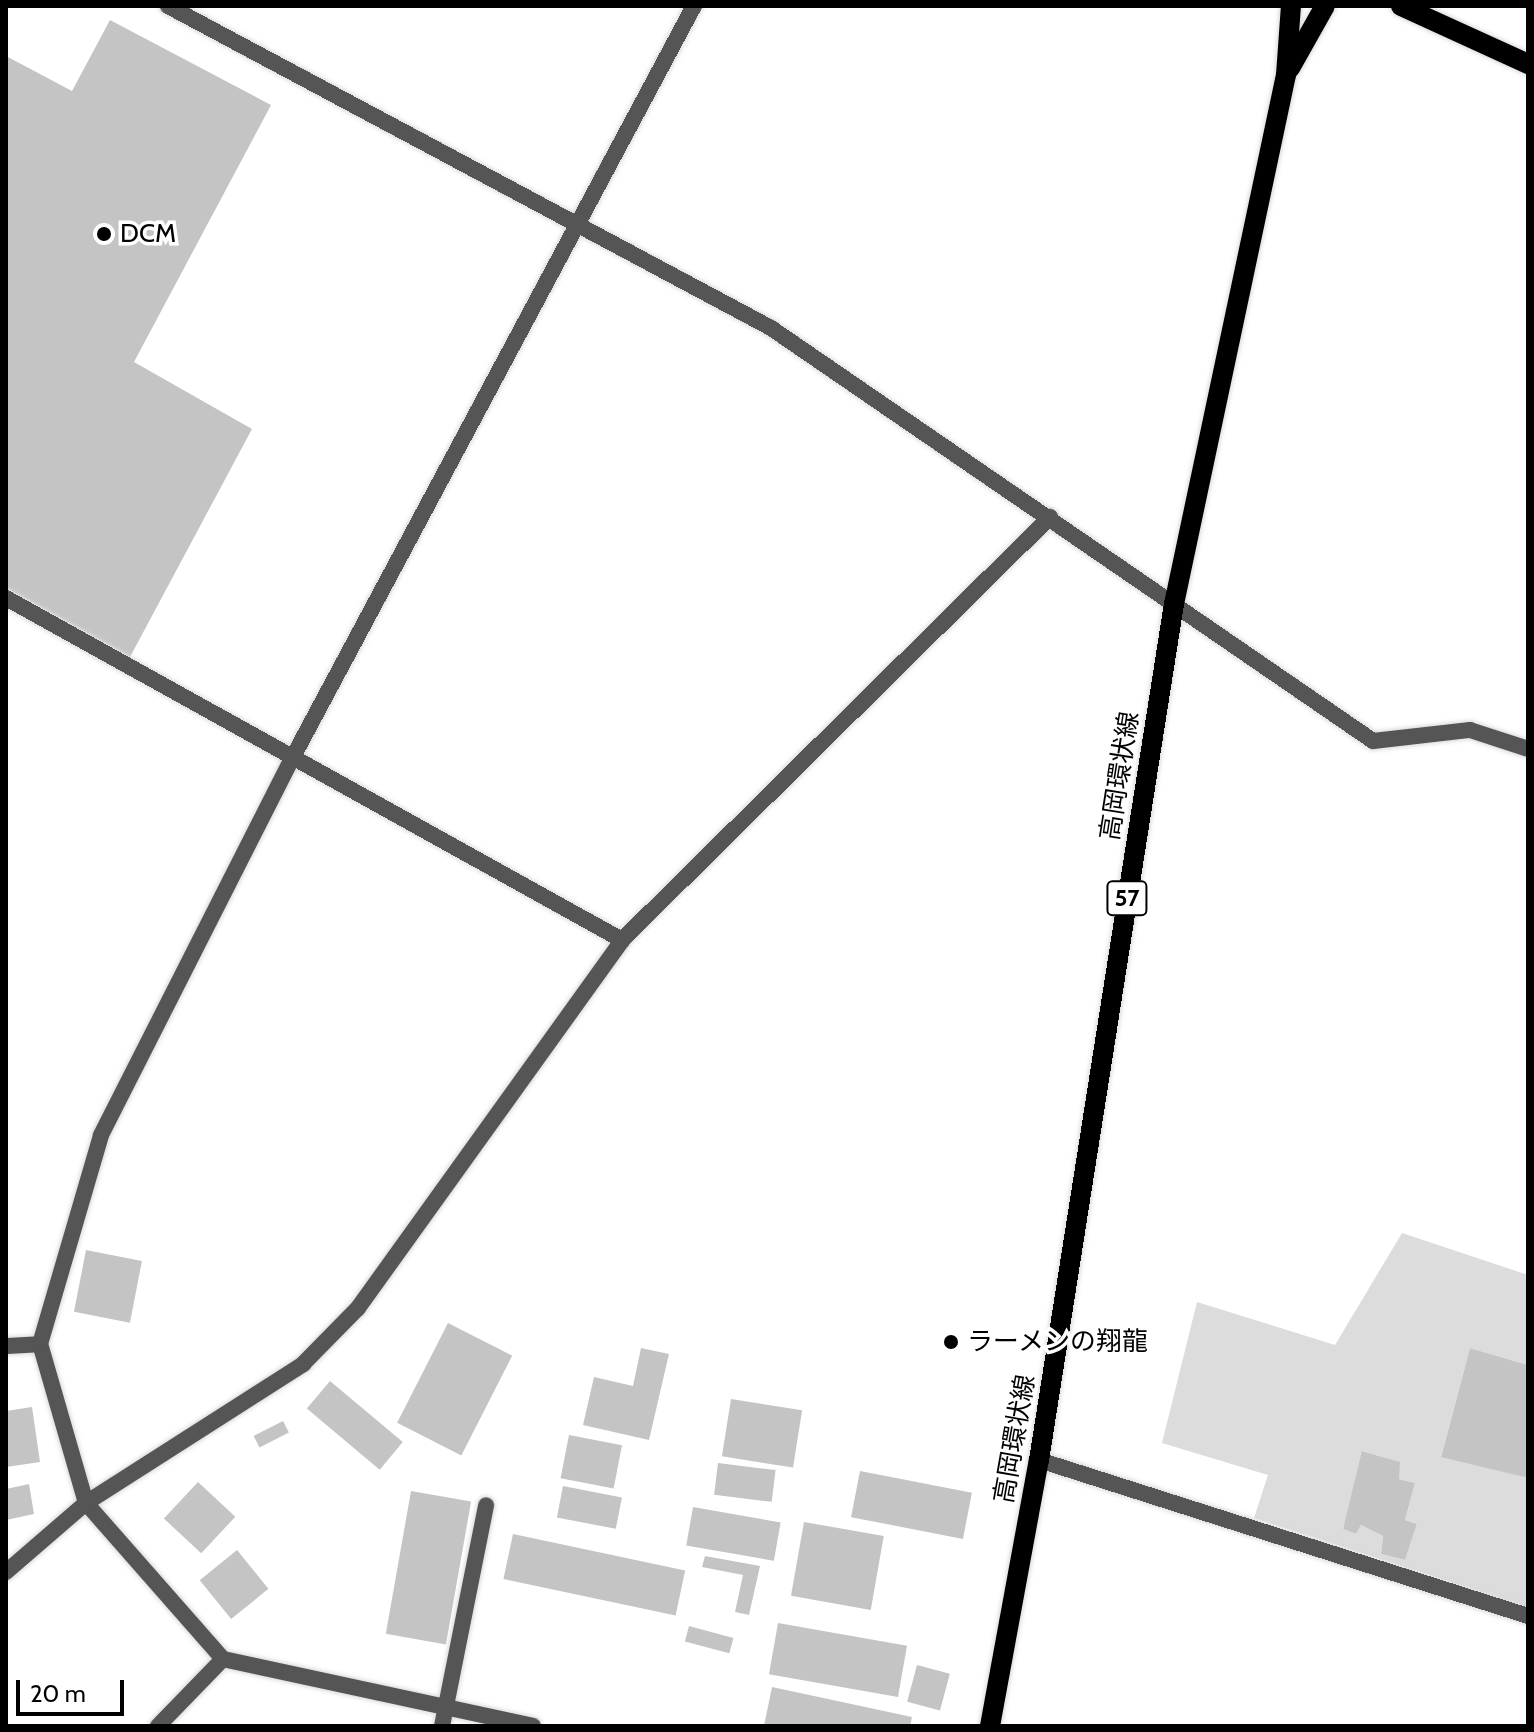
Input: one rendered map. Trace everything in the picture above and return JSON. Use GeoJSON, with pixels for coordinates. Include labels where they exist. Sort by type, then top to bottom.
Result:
{"type":"FeatureCollection","features":[{"type":"Feature","properties":{"kind":"main road","name":"高岡環状線"},"geometry":{"type":"LineString","coordinates":[[990,1726],[1039,1460],[1174,604],[1286,75],[1291,6]]}},
{"type":"Feature","properties":{"kind":"main road","name":"高岡環状線"},"geometry":{"type":"LineString","coordinates":[[1286,75],[1325,6]]}},
{"type":"Feature","properties":{"kind":"main road"},"geometry":{"type":"LineString","coordinates":[[1401,6],[1528,64]]}},
{"type":"Feature","properties":{"kind":"street"},"geometry":{"type":"LineString","coordinates":[[168,6],[580,223],[771,328],[1373,741],[1470,730],[1528,749]]}},
{"type":"Feature","properties":{"kind":"street"},"geometry":{"type":"LineString","coordinates":[[533,1726],[223,1659],[86,1503],[40,1344],[101,1135],[294,755],[694,6]]}},
{"type":"Feature","properties":{"kind":"street"},"geometry":{"type":"LineString","coordinates":[[6,1572],[86,1503],[303,1364],[358,1308],[622,940],[1050,517]]}},
{"type":"Feature","properties":{"kind":"street"},"geometry":{"type":"LineString","coordinates":[[6,598],[294,755],[622,940]]}},
{"type":"Feature","properties":{"kind":"street"},"geometry":{"type":"LineString","coordinates":[[6,1346],[40,1344]]}},
{"type":"Feature","properties":{"kind":"street"},"geometry":{"type":"LineString","coordinates":[[1039,1460],[1528,1616]]}},
{"type":"Feature","properties":{"kind":"street"},"geometry":{"type":"LineString","coordinates":[[442,1726],[486,1505]]}},
{"type":"Feature","properties":{"kind":"street"},"geometry":{"type":"LineString","coordinates":[[158,1726],[223,1659]]}},
{"type":"Feature","properties":{"kind":"shaded area"},"geometry":{"type":"Polygon","coordinates":[[[1402,1233],[1528,1275],[1528,1365],[1470,1348],[1441,1456],[1528,1478],[1528,1607],[1254,1518],[1268,1475],[1162,1443],[1197,1302],[1335,1345],[1402,1233]],[[1363,1451],[1343,1529],[1356,1534],[1361,1525],[1383,1536],[1381,1554],[1405,1560],[1417,1524],[1405,1520],[1415,1483],[1399,1479],[1399,1462],[1363,1451]]]}},
{"type":"Feature","properties":{"kind":"building","name":"DCM"},"geometry":{"type":"Polygon","coordinates":[[[110,20],[271,105],[134,362],[252,429],[130,657],[6,588],[6,56],[72,91],[110,20]]]}},
{"type":"Feature","properties":{"kind":"building"},"geometry":{"type":"Polygon","coordinates":[[[86,1250],[142,1261],[130,1323],[74,1312],[86,1250]]]}},
{"type":"Feature","properties":{"kind":"building"},"geometry":{"type":"Polygon","coordinates":[[[448,1323],[512,1356],[461,1455],[397,1423],[448,1323]]]}},
{"type":"Feature","properties":{"kind":"building"},"geometry":{"type":"Polygon","coordinates":[[[641,1348],[669,1354],[649,1440],[583,1425],[594,1377],[633,1386],[641,1348]]]}},
{"type":"Feature","properties":{"kind":"building"},"geometry":{"type":"Polygon","coordinates":[[[1470,1348],[1528,1365],[1528,1478],[1441,1457],[1470,1348]]]}},
{"type":"Feature","properties":{"kind":"building"},"geometry":{"type":"Polygon","coordinates":[[[330,1381],[403,1442],[380,1470],[307,1409],[330,1381]]]}},
{"type":"Feature","properties":{"kind":"building"},"geometry":{"type":"Polygon","coordinates":[[[731,1399],[802,1410],[793,1468],[722,1456],[731,1399]]]}},
{"type":"Feature","properties":{"kind":"building"},"geometry":{"type":"Polygon","coordinates":[[[32,1407],[40,1462],[6,1467],[6,1411],[32,1407]]]}},
{"type":"Feature","properties":{"kind":"building"},"geometry":{"type":"Polygon","coordinates":[[[283,1421],[289,1433],[259,1448],[254,1436],[283,1421]]]}},
{"type":"Feature","properties":{"kind":"building"},"geometry":{"type":"Polygon","coordinates":[[[569,1435],[622,1445],[614,1488],[561,1478],[569,1435]]]}},
{"type":"Feature","properties":{"kind":"building"},"geometry":{"type":"Polygon","coordinates":[[[1362,1451],[1400,1462],[1399,1479],[1415,1483],[1405,1520],[1417,1524],[1405,1560],[1381,1554],[1383,1536],[1361,1525],[1356,1534],[1343,1529],[1362,1451]]]}},
{"type":"Feature","properties":{"kind":"building"},"geometry":{"type":"Polygon","coordinates":[[[718,1463],[776,1470],[772,1502],[714,1495],[718,1463]]]}},
{"type":"Feature","properties":{"kind":"building"},"geometry":{"type":"Polygon","coordinates":[[[860,1471],[972,1493],[963,1539],[851,1517],[860,1471]]]}},
{"type":"Feature","properties":{"kind":"building"},"geometry":{"type":"Polygon","coordinates":[[[198,1482],[235,1517],[201,1553],[164,1519],[198,1482]]]}},
{"type":"Feature","properties":{"kind":"building"},"geometry":{"type":"Polygon","coordinates":[[[29,1484],[34,1514],[6,1520],[6,1489],[29,1484]]]}},
{"type":"Feature","properties":{"kind":"building"},"geometry":{"type":"Polygon","coordinates":[[[563,1486],[622,1497],[616,1529],[557,1517],[563,1486]]]}},
{"type":"Feature","properties":{"kind":"building"},"geometry":{"type":"Polygon","coordinates":[[[411,1491],[471,1502],[446,1644],[386,1634],[411,1491]]]}},
{"type":"Feature","properties":{"kind":"building"},"geometry":{"type":"Polygon","coordinates":[[[693,1507],[781,1522],[774,1561],[686,1545],[693,1507]]]}},
{"type":"Feature","properties":{"kind":"building"},"geometry":{"type":"Polygon","coordinates":[[[804,1522],[884,1536],[871,1610],[791,1596],[804,1522]]]}},
{"type":"Feature","properties":{"kind":"building"},"geometry":{"type":"Polygon","coordinates":[[[513,1534],[685,1571],[676,1616],[503,1579],[513,1534]]]}},
{"type":"Feature","properties":{"kind":"building"},"geometry":{"type":"Polygon","coordinates":[[[237,1550],[268,1589],[231,1619],[200,1580],[237,1550]]]}},
{"type":"Feature","properties":{"kind":"building"},"geometry":{"type":"Polygon","coordinates":[[[705,1556],[760,1566],[749,1615],[735,1612],[743,1575],[702,1567],[705,1556]]]}},
{"type":"Feature","properties":{"kind":"building"},"geometry":{"type":"Polygon","coordinates":[[[778,1623],[907,1646],[898,1697],[769,1674],[778,1623]]]}},
{"type":"Feature","properties":{"kind":"building"},"geometry":{"type":"Polygon","coordinates":[[[689,1626],[733,1638],[729,1653],[685,1641],[689,1626]]]}},
{"type":"Feature","properties":{"kind":"building"},"geometry":{"type":"Polygon","coordinates":[[[917,1665],[950,1674],[940,1711],[907,1702],[917,1665]]]}},
{"type":"Feature","properties":{"kind":"building"},"geometry":{"type":"Polygon","coordinates":[[[772,1687],[912,1717],[910,1726],[764,1726],[772,1687]]]}},
{"type":"Feature","properties":{"kind":"place","name":"DCM"},"geometry":{"type":"Point","coordinates":[104,234]}},
{"type":"Feature","properties":{"kind":"place","name":"ラーメンの翔龍"},"geometry":{"type":"Point","coordinates":[951,1342]}}]}
